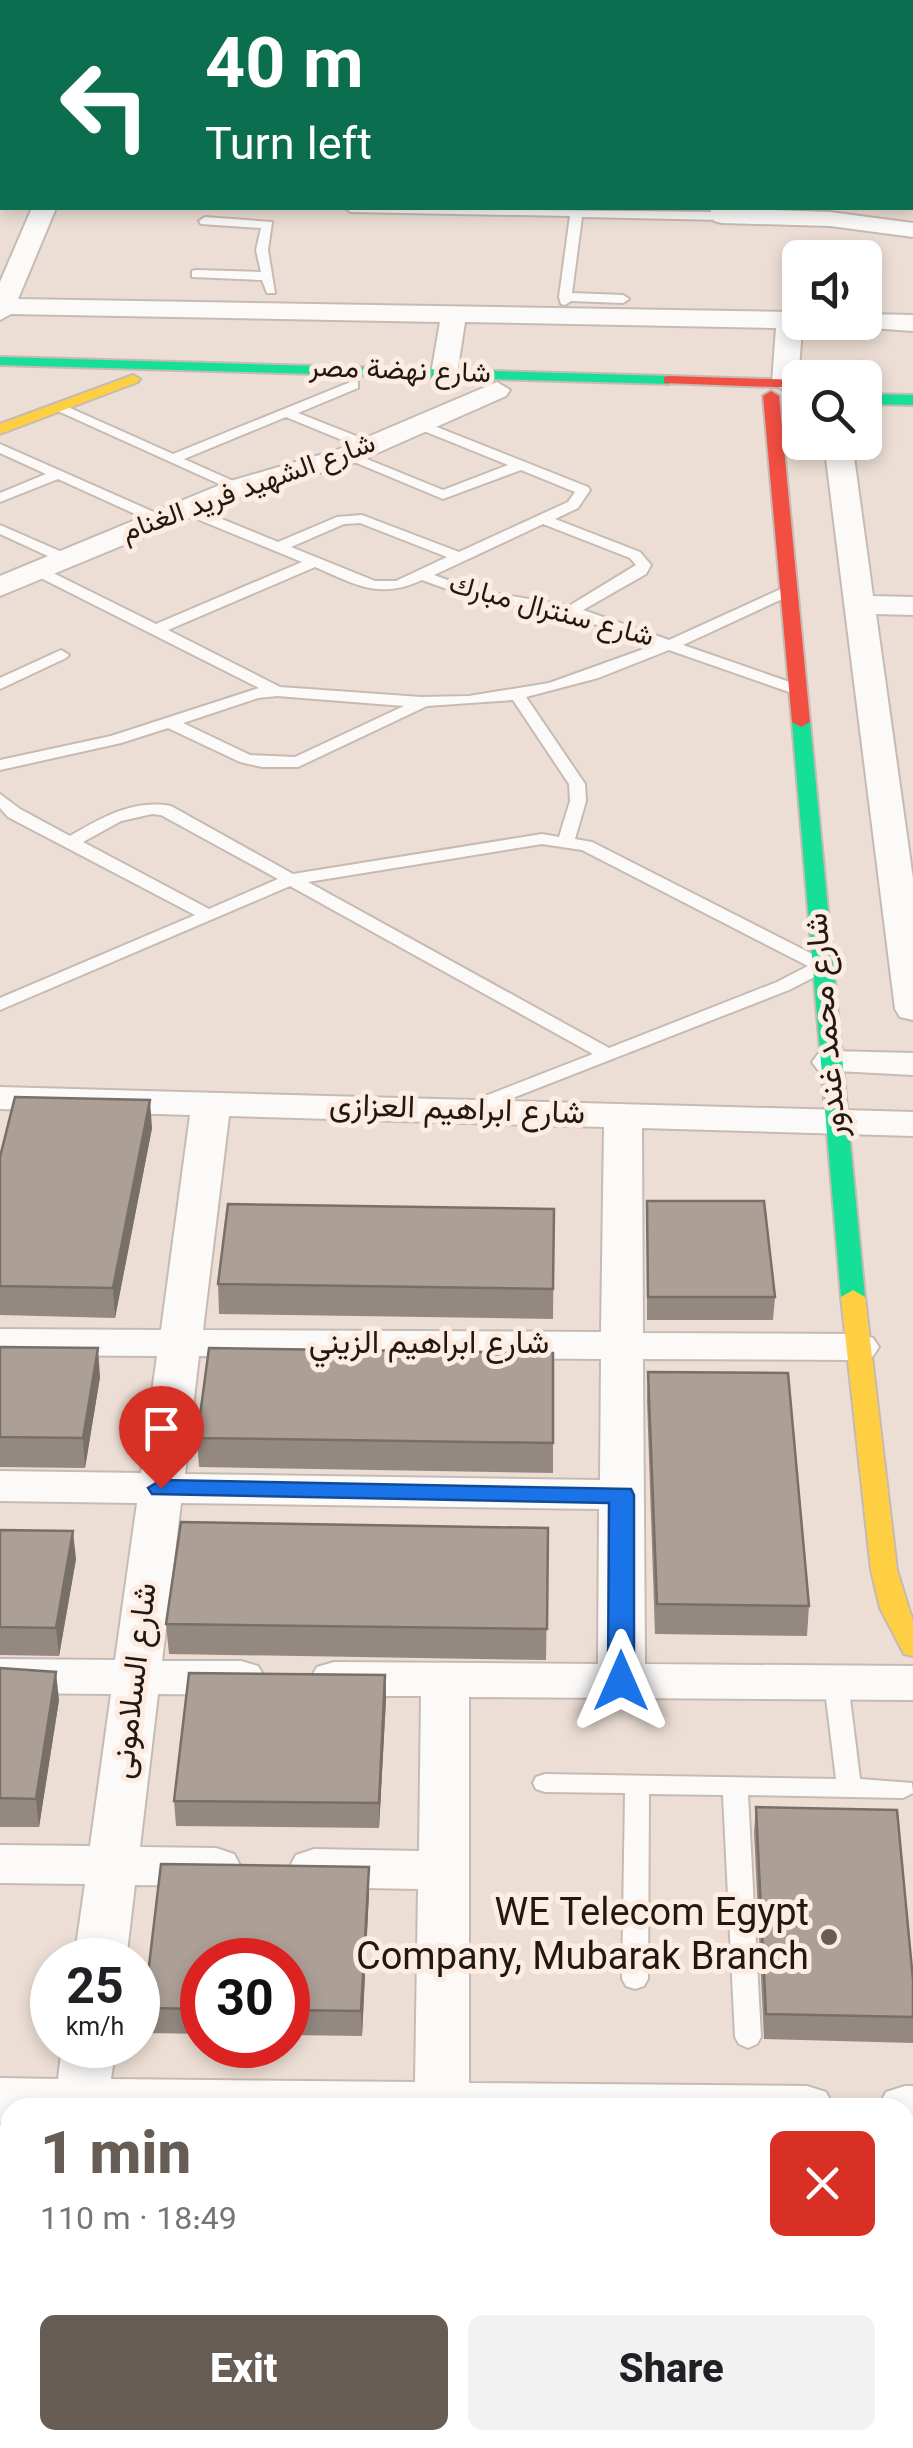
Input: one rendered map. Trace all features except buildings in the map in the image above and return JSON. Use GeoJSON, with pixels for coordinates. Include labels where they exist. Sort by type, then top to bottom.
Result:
{"type":"FeatureCollection","features":[{"type":"Feature","properties":{"kind":"street"},"geometry":{"type":"LineString","coordinates":[[43,210],[1,308],[782,321]]}},
{"type":"Feature","properties":{"kind":"street"},"geometry":{"type":"LineString","coordinates":[[722,212],[830,219],[913,230]]}},
{"type":"Feature","properties":{"kind":"street"},"geometry":{"type":"LineString","coordinates":[[444,374],[454,314]]}},
{"type":"Feature","properties":{"kind":"street"},"geometry":{"type":"LineString","coordinates":[[882,322],[913,323]]}},
{"type":"Feature","properties":{"kind":"street","name":"شارع نهضة مصر"},"geometry":{"type":"LineString","coordinates":[[0,361],[444,374],[782,390]]}},
{"type":"Feature","properties":{"kind":"street","name":"شارع نهضة مصر"},"geometry":{"type":"LineString","coordinates":[[0,377],[497,390],[782,390]]}},
{"type":"Feature","properties":{"kind":"street"},"geometry":{"type":"LineString","coordinates":[[0,430],[133,379]]}},
{"type":"Feature","properties":{"kind":"street"},"geometry":{"type":"LineString","coordinates":[[882,385],[913,386]]}},
{"type":"Feature","properties":{"kind":"street","name":"شارع الشهيد فريد الغنام"},"geometry":{"type":"LineString","coordinates":[[0,586],[236,488],[358,451],[497,390]]}},
{"type":"Feature","properties":{"kind":"street"},"geometry":{"type":"LineString","coordinates":[[882,399],[913,400]]}},
{"type":"Feature","properties":{"kind":"street","name":"شارع محمد غندور"},"geometry":{"type":"LineString","coordinates":[[789,460],[788,591],[858,1348],[884,1570],[893,1608],[913,1647]]}},
{"type":"Feature","properties":{"kind":"street"},"geometry":{"type":"LineString","coordinates":[[840,460],[858,605],[899,811],[913,1009]]}},
{"type":"Feature","properties":{"kind":"street"},"geometry":{"type":"LineString","coordinates":[[858,605],[913,606]]}},
{"type":"Feature","properties":{"kind":"street"},"geometry":{"type":"LineString","coordinates":[[831,1062],[913,1064]]}},
{"type":"Feature","properties":{"kind":"street","name":"شارع ابراهيم العزازى"},"geometry":{"type":"LineString","coordinates":[[0,1098],[913,1124]]}},
{"type":"Feature","properties":{"kind":"street","name":"شارع السلامونى"},"geometry":{"type":"LineString","coordinates":[[103,1938],[211,1104]]}},
{"type":"Feature","properties":{"kind":"street"},"geometry":{"type":"LineString","coordinates":[[621,1681],[623,1116]]}},
{"type":"Feature","properties":{"kind":"street","name":"شارع ابراهيم الزيني"},"geometry":{"type":"LineString","coordinates":[[0,1342],[858,1348]]}},
{"type":"Feature","properties":{"kind":"street"},"geometry":{"type":"LineString","coordinates":[[0,1486],[622,1495]]}},
{"type":"Feature","properties":{"kind":"street"},"geometry":{"type":"LineString","coordinates":[[0,1676],[913,1683]]}},
{"type":"Feature","properties":{"kind":"street"},"geometry":{"type":"LineString","coordinates":[[442,2098],[445,1680]]}},
{"type":"Feature","properties":{"kind":"street"},"geometry":{"type":"LineString","coordinates":[[0,1864],[444,1870]]}},
{"type":"Feature","properties":{"kind":"street"},"geometry":{"type":"LineString","coordinates":[[82,2098],[86,2068]]}},
{"type":"Feature","properties":{"kind":"lane"},"geometry":{"type":"LineString","coordinates":[[253,222],[258,210]]}},
{"type":"Feature","properties":{"kind":"lane"},"geometry":{"type":"LineString","coordinates":[[441,210],[722,212]]}},
{"type":"Feature","properties":{"kind":"lane"},"geometry":{"type":"LineString","coordinates":[[576,213],[565,299],[623,298]]}},
{"type":"Feature","properties":{"kind":"lane"},"geometry":{"type":"LineString","coordinates":[[196,274],[269,283],[262,250],[268,224],[205,221]]}},
{"type":"Feature","properties":{"kind":"lane"},"geometry":{"type":"LineString","coordinates":[[172,459],[353,385]]}},
{"type":"Feature","properties":{"kind":"lane"},"geometry":{"type":"LineString","coordinates":[[56,407],[236,488]]}},
{"type":"Feature","properties":{"kind":"lane"},"geometry":{"type":"LineString","coordinates":[[287,413],[443,495],[521,466]]}},
{"type":"Feature","properties":{"kind":"lane","name":"شارع سنترال مبارك"},"geometry":{"type":"LineString","coordinates":[[419,424],[582,490],[573,505],[421,575]]}},
{"type":"Feature","properties":{"kind":"lane"},"geometry":{"type":"LineString","coordinates":[[0,448],[59,474],[172,515],[278,547],[374,586],[400,585],[421,575]]}},
{"type":"Feature","properties":{"kind":"lane"},"geometry":{"type":"LineString","coordinates":[[0,498],[59,474]]}},
{"type":"Feature","properties":{"kind":"lane"},"geometry":{"type":"LineString","coordinates":[[278,547],[342,520],[362,519],[460,557]]}},
{"type":"Feature","properties":{"kind":"lane"},"geometry":{"type":"LineString","coordinates":[[543,519],[635,556],[644,566],[571,612]]}},
{"type":"Feature","properties":{"kind":"lane"},"geometry":{"type":"LineString","coordinates":[[0,530],[66,559]]}},
{"type":"Feature","properties":{"kind":"lane"},"geometry":{"type":"LineString","coordinates":[[156,630],[315,562]]}},
{"type":"Feature","properties":{"kind":"lane"},"geometry":{"type":"LineString","coordinates":[[38,570],[277,690]]}},
{"type":"Feature","properties":{"kind":"lane","name":"شارع سنترال مبارك"},"geometry":{"type":"LineString","coordinates":[[421,575],[472,594],[571,612],[798,690]]}},
{"type":"Feature","properties":{"kind":"lane"},"geometry":{"type":"LineString","coordinates":[[0,765],[115,740],[236,697],[277,690],[464,701],[516,693],[671,644],[788,591]]}},
{"type":"Feature","properties":{"kind":"lane"},"geometry":{"type":"LineString","coordinates":[[0,684],[61,655]]}},
{"type":"Feature","properties":{"kind":"lane"},"geometry":{"type":"LineString","coordinates":[[516,693],[577,784],[578,801],[566,841]]}},
{"type":"Feature","properties":{"kind":"lane"},"geometry":{"type":"LineString","coordinates":[[170,722],[244,761],[280,764],[298,762],[428,700]]}},
{"type":"Feature","properties":{"kind":"lane"},"geometry":{"type":"LineString","coordinates":[[0,799],[14,813],[208,915]]}},
{"type":"Feature","properties":{"kind":"lane"},"geometry":{"type":"LineString","coordinates":[[69,843],[124,813],[166,810],[608,1054]]}},
{"type":"Feature","properties":{"kind":"lane"},"geometry":{"type":"LineString","coordinates":[[0,1005],[293,878],[518,842],[566,841],[586,846],[788,945],[822,966]]}},
{"type":"Feature","properties":{"kind":"lane"},"geometry":{"type":"LineString","coordinates":[[467,1110],[782,986],[822,966]]}},
{"type":"Feature","properties":{"kind":"lane"},"geometry":{"type":"LineString","coordinates":[[836,1682],[850,1788]]}},
{"type":"Feature","properties":{"kind":"lane"},"geometry":{"type":"LineString","coordinates":[[544,1783],[903,1789]]}},
{"type":"Feature","properties":{"kind":"lane"},"geometry":{"type":"LineString","coordinates":[[636,1979],[637,1784]]}},
{"type":"Feature","properties":{"kind":"lane"},"geometry":{"type":"LineString","coordinates":[[734,1786],[748,2036]]}},
{"type":"Feature","properties":{"kind":"traffic: fast"},"geometry":{"type":"LineString","coordinates":[[0,361],[669,380]]}},
{"type":"Feature","properties":{"kind":"traffic: fast"},"geometry":{"type":"LineString","coordinates":[[882,399],[913,400]]}},
{"type":"Feature","properties":{"kind":"traffic: fast"},"geometry":{"type":"LineString","coordinates":[[801,722],[853,1297]]}},
{"type":"Feature","properties":{"kind":"traffic: slow"},"geometry":{"type":"LineString","coordinates":[[0,429],[133,379]]}},
{"type":"Feature","properties":{"kind":"traffic: slow"},"geometry":{"type":"LineString","coordinates":[[853,1297],[884,1570],[893,1608],[913,1647]]}},
{"type":"Feature","properties":{"kind":"traffic: jam"},"geometry":{"type":"LineString","coordinates":[[669,380],[782,383]]}},
{"type":"Feature","properties":{"kind":"traffic: jam"},"geometry":{"type":"LineString","coordinates":[[771,396],[801,722]]}},
{"type":"Feature","properties":{"kind":"place","name":"WE Telecom Egypt Company, Mubarak Branch"},"geometry":{"type":"Point","coordinates":[829,1937]}},
{"type":"Feature","properties":{"kind":"route"},"geometry":{"type":"LineString","coordinates":[[161,1488],[622,1495],[621,1681]]}}]}
